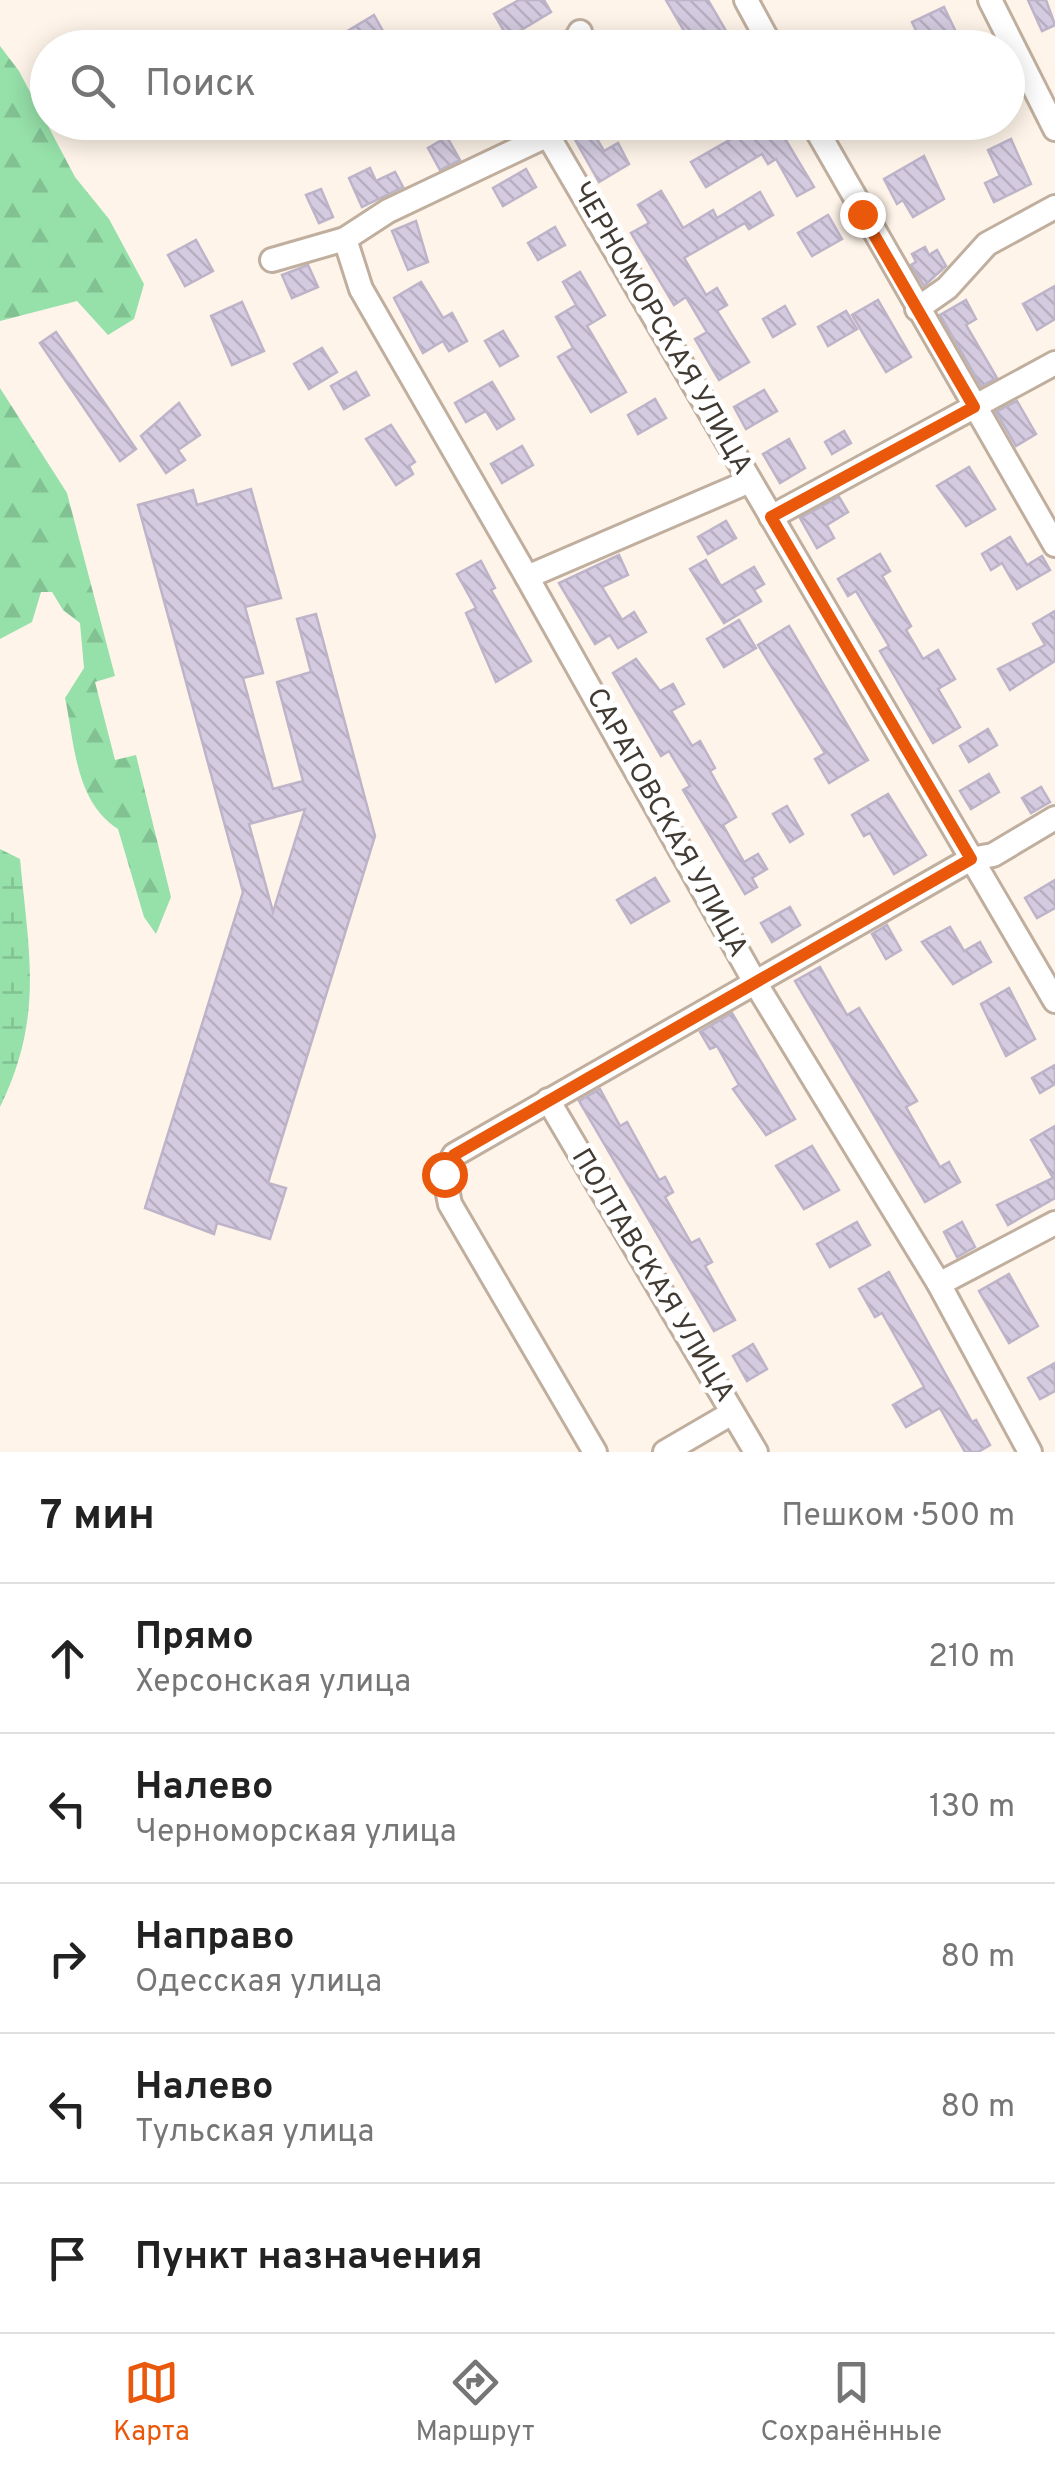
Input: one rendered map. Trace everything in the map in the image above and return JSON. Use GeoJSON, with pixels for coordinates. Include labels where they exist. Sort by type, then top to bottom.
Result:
{"type":"FeatureCollection","features":[{"type":"Feature","properties":{"kind":"street"},"geometry":{"type":"LineString","coordinates":[[746,0],[762,30]]}},
{"type":"Feature","properties":{"kind":"street"},"geometry":{"type":"LineString","coordinates":[[990,0],[1005,30]]}},
{"type":"Feature","properties":{"kind":"street"},"geometry":{"type":"LineString","coordinates":[[1025,70],[1055,130]]}},
{"type":"Feature","properties":{"kind":"street"},"geometry":{"type":"LineString","coordinates":[[272,260],[346,240],[388,211],[521,140]]}},
{"type":"Feature","properties":{"kind":"street","name":"ЧЕРНОМОРСКАЯ УЛИЦА"},"geometry":{"type":"LineString","coordinates":[[551,140],[1055,1001]]}},
{"type":"Feature","properties":{"kind":"street"},"geometry":{"type":"LineString","coordinates":[[822,140],[1055,545]]}},
{"type":"Feature","properties":{"kind":"street"},"geometry":{"type":"LineString","coordinates":[[917,309],[947,288],[987,244],[1055,207]]}},
{"type":"Feature","properties":{"kind":"street","name":"САРАТОВСКАЯ УЛИЦА"},"geometry":{"type":"LineString","coordinates":[[346,240],[361,290],[756,984],[939,1284],[1030,1452]]}},
{"type":"Feature","properties":{"kind":"street"},"geometry":{"type":"LineString","coordinates":[[771,517],[1055,363]]}},
{"type":"Feature","properties":{"kind":"street"},"geometry":{"type":"LineString","coordinates":[[527,578],[579,551],[750,481]]}},
{"type":"Feature","properties":{"kind":"street"},"geometry":{"type":"LineString","coordinates":[[595,1452],[450,1204],[444,1174],[454,1155],[971,859],[993,854],[1055,818]]}},
{"type":"Feature","properties":{"kind":"street","name":"ПОЛТАВСКАЯ УЛИЦА"},"geometry":{"type":"LineString","coordinates":[[548,1100],[756,1452]]}},
{"type":"Feature","properties":{"kind":"street"},"geometry":{"type":"LineString","coordinates":[[939,1284],[1055,1223]]}},
{"type":"Feature","properties":{"kind":"street"},"geometry":{"type":"LineString","coordinates":[[665,1452],[732,1413]]}},
{"type":"Feature","properties":{"kind":"green space"},"geometry":{"type":"Polygon","coordinates":[[[0,46],[30,92],[30,140],[55,140],[75,177],[109,219],[144,284],[134,319],[108,335],[77,301],[0,321],[0,46]]]}},
{"type":"Feature","properties":{"kind":"green space"},"geometry":{"type":"Polygon","coordinates":[[[0,388],[67,493],[115,676],[95,682],[115,760],[136,755],[171,897],[156,934],[144,917],[118,829],[93,803],[79,771],[65,698],[84,668],[80,623],[63,610],[52,592],[41,592],[32,622],[0,639],[0,388]]]}},
{"type":"Feature","properties":{"kind":"green space"},"geometry":{"type":"Polygon","coordinates":[[[0,849],[20,859],[30,985],[23,1044],[0,1107],[0,849]]]}},
{"type":"Feature","properties":{"kind":"building"},"geometry":{"type":"Polygon","coordinates":[[[519,0],[544,0],[551,12],[521,30],[503,30],[494,14],[519,0]]]}},
{"type":"Feature","properties":{"kind":"building"},"geometry":{"type":"Polygon","coordinates":[[[666,0],[708,0],[726,30],[684,30],[666,0]]]}},
{"type":"Feature","properties":{"kind":"building"},"geometry":{"type":"Polygon","coordinates":[[[1028,0],[1046,0],[1055,25],[1042,31],[1028,0]]]}},
{"type":"Feature","properties":{"kind":"building"},"geometry":{"type":"Polygon","coordinates":[[[944,7],[955,30],[916,30],[912,22],[944,7]]]}},
{"type":"Feature","properties":{"kind":"building"},"geometry":{"type":"Polygon","coordinates":[[[374,15],[382,30],[349,30],[374,15]]]}},
{"type":"Feature","properties":{"kind":"building"},"geometry":{"type":"Polygon","coordinates":[[[449,140],[460,160],[440,170],[428,148],[449,140]]]}},
{"type":"Feature","properties":{"kind":"building"},"geometry":{"type":"Polygon","coordinates":[[[575,140],[598,140],[604,151],[618,143],[629,164],[599,182],[575,140]]]}},
{"type":"Feature","properties":{"kind":"building"},"geometry":{"type":"Polygon","coordinates":[[[729,140],[786,140],[814,187],[797,196],[776,159],[768,164],[762,154],[706,187],[691,162],[729,140]]]}},
{"type":"Feature","properties":{"kind":"building"},"geometry":{"type":"Polygon","coordinates":[[[1011,140],[1031,184],[994,202],[985,183],[1000,176],[988,150],[1011,140]]]}},
{"type":"Feature","properties":{"kind":"building"},"geometry":{"type":"Polygon","coordinates":[[[924,156],[944,199],[913,217],[903,200],[897,204],[884,179],[924,156]]]}},
{"type":"Feature","properties":{"kind":"building"},"geometry":{"type":"Polygon","coordinates":[[[370,168],[376,181],[395,172],[403,187],[362,207],[349,178],[370,168]]]}},
{"type":"Feature","properties":{"kind":"building"},"geometry":{"type":"Polygon","coordinates":[[[526,169],[536,187],[503,206],[493,188],[526,169]]]}},
{"type":"Feature","properties":{"kind":"building"},"geometry":{"type":"Polygon","coordinates":[[[321,189],[333,217],[319,223],[306,195],[321,189]]]}},
{"type":"Feature","properties":{"kind":"building"},"geometry":{"type":"Polygon","coordinates":[[[661,191],[683,228],[713,210],[717,218],[760,192],[773,215],[749,229],[745,223],[684,258],[706,295],[717,288],[727,305],[717,311],[749,362],[719,380],[695,339],[707,332],[686,297],[674,305],[631,233],[649,223],[638,205],[661,191]]]}},
{"type":"Feature","properties":{"kind":"building"},"geometry":{"type":"Polygon","coordinates":[[[828,215],[842,239],[812,256],[798,233],[828,215]]]}},
{"type":"Feature","properties":{"kind":"building"},"geometry":{"type":"Polygon","coordinates":[[[416,221],[428,262],[408,270],[392,231],[416,221]]]}},
{"type":"Feature","properties":{"kind":"building"},"geometry":{"type":"Polygon","coordinates":[[[555,227],[565,245],[538,260],[528,243],[555,227]]]}},
{"type":"Feature","properties":{"kind":"building"},"geometry":{"type":"Polygon","coordinates":[[[196,240],[213,271],[185,286],[168,255],[196,240]]]}},
{"type":"Feature","properties":{"kind":"building"},"geometry":{"type":"Polygon","coordinates":[[[925,247],[929,255],[937,250],[946,266],[924,286],[911,265],[916,262],[912,254],[925,247]]]}},
{"type":"Feature","properties":{"kind":"building"},"geometry":{"type":"Polygon","coordinates":[[[308,265],[318,287],[292,298],[282,275],[308,265]]]}},
{"type":"Feature","properties":{"kind":"building"},"geometry":{"type":"Polygon","coordinates":[[[580,272],[605,315],[587,326],[626,392],[591,412],[558,357],[573,348],[556,317],[576,305],[563,282],[580,272]]]}},
{"type":"Feature","properties":{"kind":"building"},"geometry":{"type":"Polygon","coordinates":[[[421,282],[443,318],[452,313],[467,341],[449,351],[443,341],[423,353],[394,298],[421,282]]]}},
{"type":"Feature","properties":{"kind":"building"},"geometry":{"type":"Polygon","coordinates":[[[1055,286],[1055,319],[1037,330],[1023,304],[1055,286]]]}},
{"type":"Feature","properties":{"kind":"building"},"geometry":{"type":"Polygon","coordinates":[[[878,300],[911,357],[886,372],[852,315],[878,300]]]}},
{"type":"Feature","properties":{"kind":"building"},"geometry":{"type":"Polygon","coordinates":[[[966,300],[976,319],[966,325],[997,378],[981,386],[940,315],[966,300]]]}},
{"type":"Feature","properties":{"kind":"building"},"geometry":{"type":"Polygon","coordinates":[[[242,302],[264,351],[232,365],[211,316],[242,302]]]}},
{"type":"Feature","properties":{"kind":"building"},"geometry":{"type":"Polygon","coordinates":[[[785,306],[795,324],[773,337],[763,319],[785,306]]]}},
{"type":"Feature","properties":{"kind":"building"},"geometry":{"type":"Polygon","coordinates":[[[846,311],[857,329],[828,346],[818,327],[846,311]]]}},
{"type":"Feature","properties":{"kind":"building"},"geometry":{"type":"Polygon","coordinates":[[[503,331],[518,356],[500,366],[485,341],[503,331]]]}},
{"type":"Feature","properties":{"kind":"building"},"geometry":{"type":"Polygon","coordinates":[[[56,332],[136,449],[120,461],[40,343],[56,332]]]}},
{"type":"Feature","properties":{"kind":"building"},"geometry":{"type":"Polygon","coordinates":[[[322,348],[337,372],[309,389],[294,364],[322,348]]]}},
{"type":"Feature","properties":{"kind":"building"},"geometry":{"type":"Polygon","coordinates":[[[356,372],[369,395],[344,409],[331,386],[356,372]]]}},
{"type":"Feature","properties":{"kind":"building"},"geometry":{"type":"Polygon","coordinates":[[[492,382],[514,419],[497,429],[486,411],[466,422],[455,403],[492,382]]]}},
{"type":"Feature","properties":{"kind":"building"},"geometry":{"type":"Polygon","coordinates":[[[764,390],[777,411],[746,429],[734,407],[764,390]]]}},
{"type":"Feature","properties":{"kind":"building"},"geometry":{"type":"Polygon","coordinates":[[[655,399],[666,418],[638,434],[628,415],[655,399]]]}},
{"type":"Feature","properties":{"kind":"building"},"geometry":{"type":"Polygon","coordinates":[[[1017,401],[1036,434],[1016,446],[996,412],[1017,401]]]}},
{"type":"Feature","properties":{"kind":"building"},"geometry":{"type":"Polygon","coordinates":[[[179,403],[200,435],[178,450],[185,460],[166,473],[141,436],[179,403]]]}},
{"type":"Feature","properties":{"kind":"building"},"geometry":{"type":"Polygon","coordinates":[[[391,425],[415,462],[409,466],[413,474],[396,485],[366,439],[391,425]]]}},
{"type":"Feature","properties":{"kind":"building"},"geometry":{"type":"Polygon","coordinates":[[[844,431],[851,443],[832,454],[825,442],[844,431]]]}},
{"type":"Feature","properties":{"kind":"building"},"geometry":{"type":"Polygon","coordinates":[[[789,439],[805,468],[780,483],[763,454],[789,439]]]}},
{"type":"Feature","properties":{"kind":"building"},"geometry":{"type":"Polygon","coordinates":[[[522,446],[533,465],[502,483],[491,464],[522,446]]]}},
{"type":"Feature","properties":{"kind":"building"},"geometry":{"type":"Polygon","coordinates":[[[969,467],[995,509],[966,526],[937,486],[969,467]]]}},
{"type":"Feature","properties":{"kind":"building"},"geometry":{"type":"Polygon","coordinates":[[[251,489],[281,598],[245,607],[263,673],[243,678],[273,789],[303,781],[277,682],[311,672],[297,619],[316,614],[375,836],[268,1183],[286,1188],[270,1239],[217,1223],[214,1234],[145,1208],[243,892],[138,505],[193,490],[197,505],[251,489]],[[305,809],[249,824],[273,912],[305,809]]]}},
{"type":"Feature","properties":{"kind":"building"},"geometry":{"type":"Polygon","coordinates":[[[839,497],[848,512],[827,525],[834,538],[817,548],[800,518],[839,497]]]}},
{"type":"Feature","properties":{"kind":"building"},"geometry":{"type":"Polygon","coordinates":[[[726,521],[736,538],[708,554],[698,537],[726,521]]]}},
{"type":"Feature","properties":{"kind":"building"},"geometry":{"type":"Polygon","coordinates":[[[1010,537],[1027,565],[1042,556],[1050,570],[1017,589],[1002,563],[991,570],[982,554],[1010,537]]]}},
{"type":"Feature","properties":{"kind":"building"},"geometry":{"type":"Polygon","coordinates":[[[880,554],[890,571],[882,576],[911,626],[906,630],[923,659],[938,650],[955,679],[938,689],[960,727],[933,743],[880,651],[889,646],[856,591],[848,596],[838,579],[880,554]]]}},
{"type":"Feature","properties":{"kind":"building"},"geometry":{"type":"Polygon","coordinates":[[[619,555],[628,575],[602,587],[622,620],[634,612],[646,632],[618,648],[610,635],[595,644],[559,583],[619,555]]]}},
{"type":"Feature","properties":{"kind":"building"},"geometry":{"type":"Polygon","coordinates":[[[706,560],[721,586],[754,567],[764,584],[754,590],[761,601],[724,623],[690,569],[706,560]]]}},
{"type":"Feature","properties":{"kind":"building"},"geometry":{"type":"Polygon","coordinates":[[[481,561],[495,588],[491,590],[531,661],[496,682],[466,613],[476,608],[457,574],[481,561]]]}},
{"type":"Feature","properties":{"kind":"building"},"geometry":{"type":"Polygon","coordinates":[[[1055,611],[1055,661],[1010,690],[998,669],[1045,645],[1033,624],[1055,611]]]}},
{"type":"Feature","properties":{"kind":"building"},"geometry":{"type":"Polygon","coordinates":[[[739,620],[756,648],[724,667],[707,639],[739,620]]]}},
{"type":"Feature","properties":{"kind":"building"},"geometry":{"type":"Polygon","coordinates":[[[789,626],[868,760],[829,783],[815,759],[825,753],[758,645],[789,626]]]}},
{"type":"Feature","properties":{"kind":"building"},"geometry":{"type":"Polygon","coordinates":[[[636,659],[660,691],[673,684],[684,704],[671,711],[692,746],[700,741],[715,768],[710,771],[736,817],[723,825],[744,862],[758,854],[767,869],[752,878],[757,887],[745,894],[683,790],[690,786],[669,751],[661,756],[613,673],[636,659]]]}},
{"type":"Feature","properties":{"kind":"building"},"geometry":{"type":"Polygon","coordinates":[[[988,729],[997,745],[969,762],[960,746],[988,729]]]}},
{"type":"Feature","properties":{"kind":"building"},"geometry":{"type":"Polygon","coordinates":[[[989,774],[999,792],[971,809],[960,791],[989,774]]]}},
{"type":"Feature","properties":{"kind":"building"},"geometry":{"type":"Polygon","coordinates":[[[1041,787],[1050,802],[1031,813],[1022,798],[1041,787]]]}},
{"type":"Feature","properties":{"kind":"building"},"geometry":{"type":"Polygon","coordinates":[[[888,794],[926,855],[894,874],[870,833],[864,836],[852,815],[888,794]]]}},
{"type":"Feature","properties":{"kind":"building"},"geometry":{"type":"Polygon","coordinates":[[[787,806],[803,834],[790,842],[773,814],[787,806]]]}},
{"type":"Feature","properties":{"kind":"building"},"geometry":{"type":"Polygon","coordinates":[[[655,878],[669,901],[631,923],[617,900],[655,878]]]}},
{"type":"Feature","properties":{"kind":"building"},"geometry":{"type":"Polygon","coordinates":[[[1055,880],[1055,908],[1037,918],[1025,898],[1055,880]]]}},
{"type":"Feature","properties":{"kind":"building"},"geometry":{"type":"Polygon","coordinates":[[[790,907],[800,925],[772,942],[761,923],[790,907]]]}},
{"type":"Feature","properties":{"kind":"building"},"geometry":{"type":"Polygon","coordinates":[[[887,925],[901,950],[886,959],[872,934],[887,925]]]}},
{"type":"Feature","properties":{"kind":"building"},"geometry":{"type":"Polygon","coordinates":[[[950,927],[964,951],[980,942],[991,962],[953,984],[922,942],[950,927]]]}},
{"type":"Feature","properties":{"kind":"building"},"geometry":{"type":"Polygon","coordinates":[[[820,967],[847,1015],[859,1008],[917,1101],[906,1107],[940,1167],[949,1162],[960,1182],[925,1202],[795,981],[820,967]]]}},
{"type":"Feature","properties":{"kind":"building"},"geometry":{"type":"Polygon","coordinates":[[[1009,988],[1035,1039],[1006,1056],[981,1004],[1009,988]]]}},
{"type":"Feature","properties":{"kind":"building"},"geometry":{"type":"Polygon","coordinates":[[[732,1013],[795,1119],[766,1135],[733,1089],[739,1085],[717,1046],[710,1049],[700,1032],[732,1013]]]}},
{"type":"Feature","properties":{"kind":"building"},"geometry":{"type":"Polygon","coordinates":[[[1055,1065],[1055,1084],[1040,1093],[1032,1078],[1055,1065]]]}},
{"type":"Feature","properties":{"kind":"building"},"geometry":{"type":"Polygon","coordinates":[[[600,1089],[620,1126],[627,1122],[659,1180],[665,1177],[673,1192],[665,1197],[691,1243],[699,1239],[712,1262],[705,1266],[735,1320],[714,1331],[579,1101],[600,1089]]]}},
{"type":"Feature","properties":{"kind":"building"},"geometry":{"type":"Polygon","coordinates":[[[1055,1126],[1055,1198],[1008,1225],[997,1205],[1053,1178],[1031,1140],[1055,1126]]]}},
{"type":"Feature","properties":{"kind":"building"},"geometry":{"type":"Polygon","coordinates":[[[812,1146],[839,1190],[804,1209],[776,1166],[812,1146]]]}},
{"type":"Feature","properties":{"kind":"building"},"geometry":{"type":"Polygon","coordinates":[[[857,1222],[870,1245],[830,1267],[817,1244],[857,1222]]]}},
{"type":"Feature","properties":{"kind":"building"},"geometry":{"type":"Polygon","coordinates":[[[962,1222],[975,1247],[957,1257],[944,1232],[962,1222]]]}},
{"type":"Feature","properties":{"kind":"building"},"geometry":{"type":"Polygon","coordinates":[[[889,1272],[972,1422],[976,1420],[990,1445],[978,1452],[965,1452],[940,1408],[906,1427],[893,1405],[924,1387],[882,1313],[875,1317],[859,1289],[889,1272]]]}},
{"type":"Feature","properties":{"kind":"building"},"geometry":{"type":"Polygon","coordinates":[[[1009,1274],[1038,1326],[1009,1343],[979,1291],[1009,1274]]]}},
{"type":"Feature","properties":{"kind":"building"},"geometry":{"type":"Polygon","coordinates":[[[753,1344],[767,1369],[747,1381],[733,1356],[753,1344]]]}},
{"type":"Feature","properties":{"kind":"building"},"geometry":{"type":"Polygon","coordinates":[[[1055,1363],[1055,1391],[1040,1399],[1028,1378],[1055,1363]]]}},
{"type":"Feature","properties":{"kind":"route"},"geometry":{"type":"LineString","coordinates":[[444,1174],[454,1155],[971,859],[771,517],[974,407],[862,214]]}}]}
